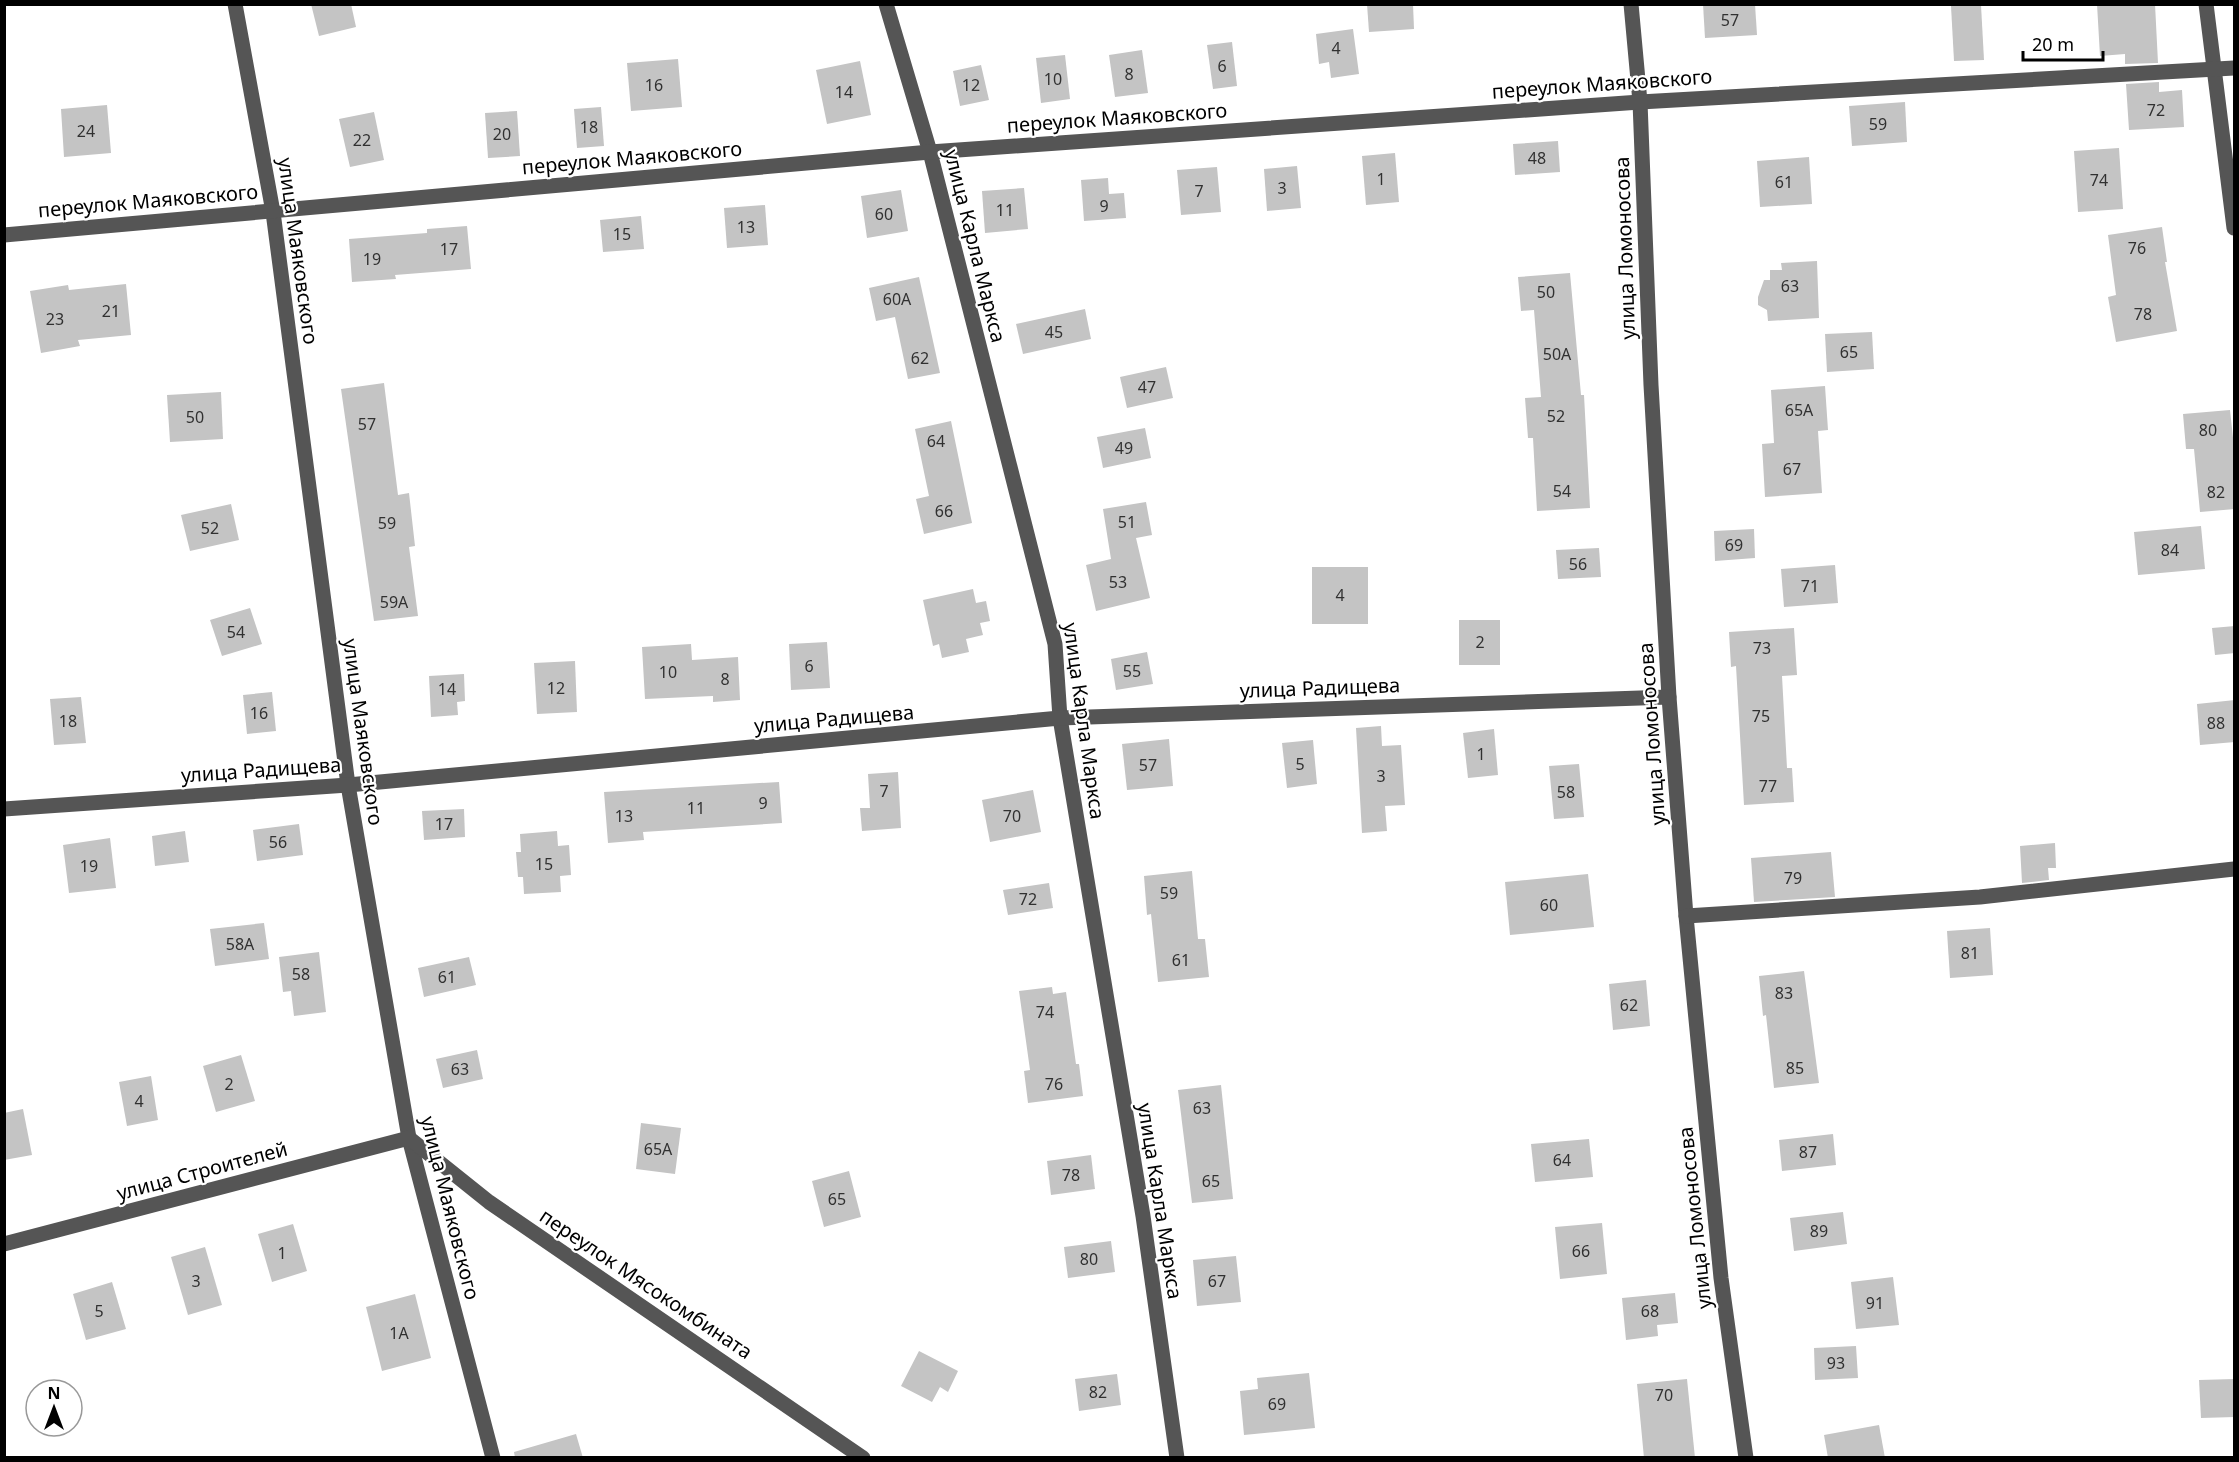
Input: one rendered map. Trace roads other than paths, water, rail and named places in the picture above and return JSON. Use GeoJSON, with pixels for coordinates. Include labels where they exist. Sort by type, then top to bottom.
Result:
{"type":"FeatureCollection","features":[{"type":"Feature","properties":{"kind":"street","name":"улица Маяковского"},"geometry":{"type":"LineString","coordinates":[[235,4],[273,212],[348,785],[409,1138],[493,1458]]}},
{"type":"Feature","properties":{"kind":"street","name":"улица Карла Маркса"},"geometry":{"type":"LineString","coordinates":[[886,4],[930,152],[1055,644],[1060,718],[1143,1216],[1177,1458]]}},
{"type":"Feature","properties":{"kind":"street","name":"улица Ломоносова"},"geometry":{"type":"LineString","coordinates":[[1631,4],[1640,102],[1651,385],[1669,697],[1686,916],[1721,1278],[1746,1458]]}},
{"type":"Feature","properties":{"kind":"street"},"geometry":{"type":"LineString","coordinates":[[2206,4],[2235,228]]}},
{"type":"Feature","properties":{"kind":"street","name":"переулок Маяковского"},"geometry":{"type":"LineString","coordinates":[[4,235],[930,152],[1640,102],[2235,68]]}},
{"type":"Feature","properties":{"kind":"street","name":"улица Радищева"},"geometry":{"type":"LineString","coordinates":[[4,809],[348,785],[1060,718],[1669,697]]}},
{"type":"Feature","properties":{"kind":"street"},"geometry":{"type":"LineString","coordinates":[[1686,916],[1980,897],[2235,869]]}},
{"type":"Feature","properties":{"kind":"street","name":"улица Строителей"},"geometry":{"type":"LineString","coordinates":[[4,1244],[409,1138]]}},
{"type":"Feature","properties":{"kind":"street","name":"переулок Мясокомбината"},"geometry":{"type":"LineString","coordinates":[[409,1138],[489,1202],[863,1458]]}}]}
